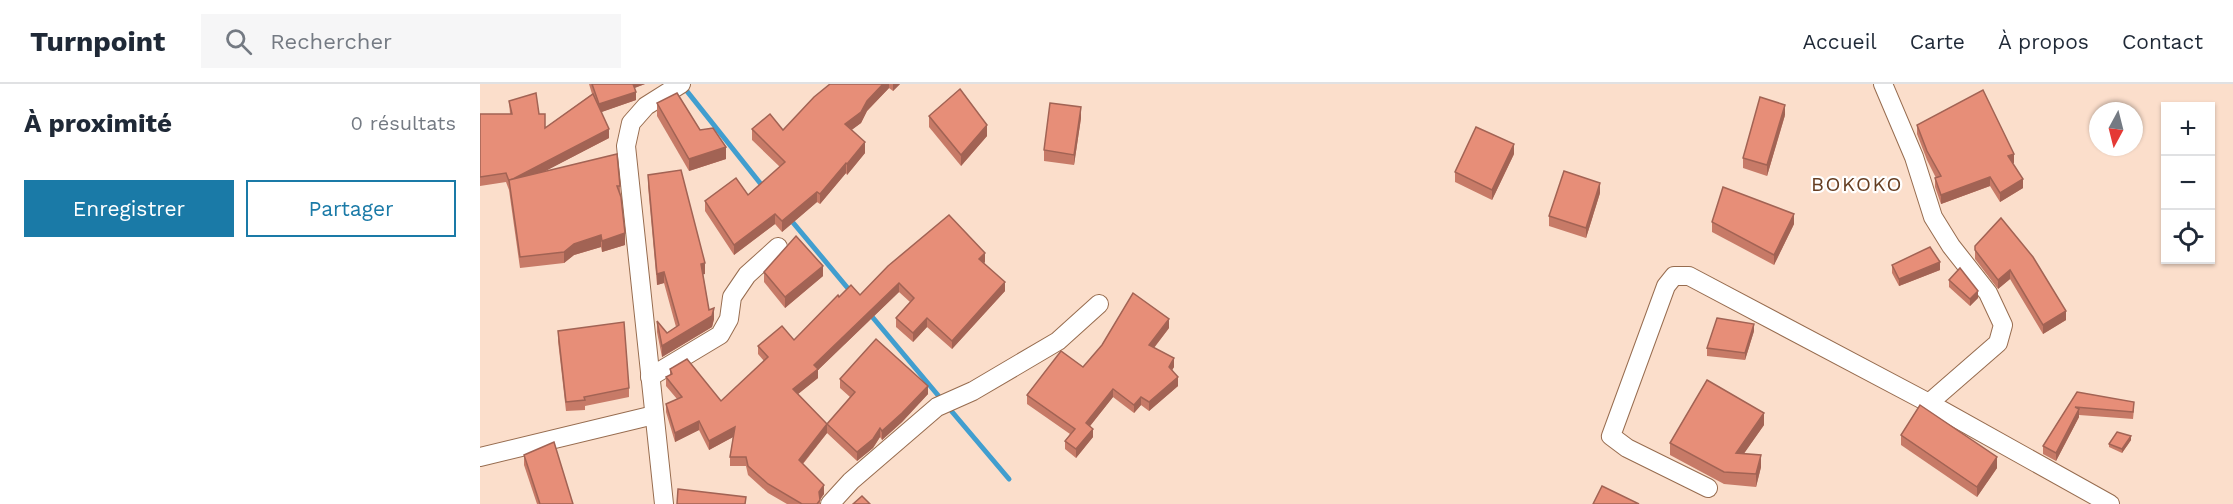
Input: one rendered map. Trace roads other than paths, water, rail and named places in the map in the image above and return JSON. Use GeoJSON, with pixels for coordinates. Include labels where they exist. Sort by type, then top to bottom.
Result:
{"type":"FeatureCollection","features":[{"type":"Feature","properties":{"kind":"street"},"geometry":{"type":"LineString","coordinates":[[664,504],[626,146],[631,123],[646,105],[681,84]]}},
{"type":"Feature","properties":{"kind":"street"},"geometry":{"type":"LineString","coordinates":[[1883,84],[1914,157],[1933,217],[1951,246],[1988,293],[2003,325],[1998,343],[1929,403]]}},
{"type":"Feature","properties":{"kind":"street"},"geometry":{"type":"LineString","coordinates":[[650,377],[720,335],[729,319],[732,297],[747,275],[778,247]]}},
{"type":"Feature","properties":{"kind":"street"},"geometry":{"type":"LineString","coordinates":[[1708,488],[1628,448],[1611,436],[1666,286],[1674,276],[1689,276],[1929,403],[2110,504]]}},
{"type":"Feature","properties":{"kind":"street"},"geometry":{"type":"LineString","coordinates":[[830,504],[937,407],[973,391],[1058,341],[1099,304]]}},
{"type":"Feature","properties":{"kind":"street"},"geometry":{"type":"LineString","coordinates":[[480,457],[654,415]]}},
{"type":"Feature","properties":{"kind":"waterway"},"geometry":{"type":"LineString","coordinates":[[682,85],[764,188]]}},
{"type":"Feature","properties":{"kind":"waterway"},"geometry":{"type":"LineString","coordinates":[[790,219],[851,292]]}},
{"type":"Feature","properties":{"kind":"waterway"},"geometry":{"type":"LineString","coordinates":[[869,313],[942,400]]}},
{"type":"Feature","properties":{"kind":"waterway"},"geometry":{"type":"LineString","coordinates":[[948,407],[1009,479]]}},
{"type":"Feature","properties":{"kind":"district","name":"BOKOKO"},"geometry":{"type":"Point","coordinates":[1857,184]}}]}
